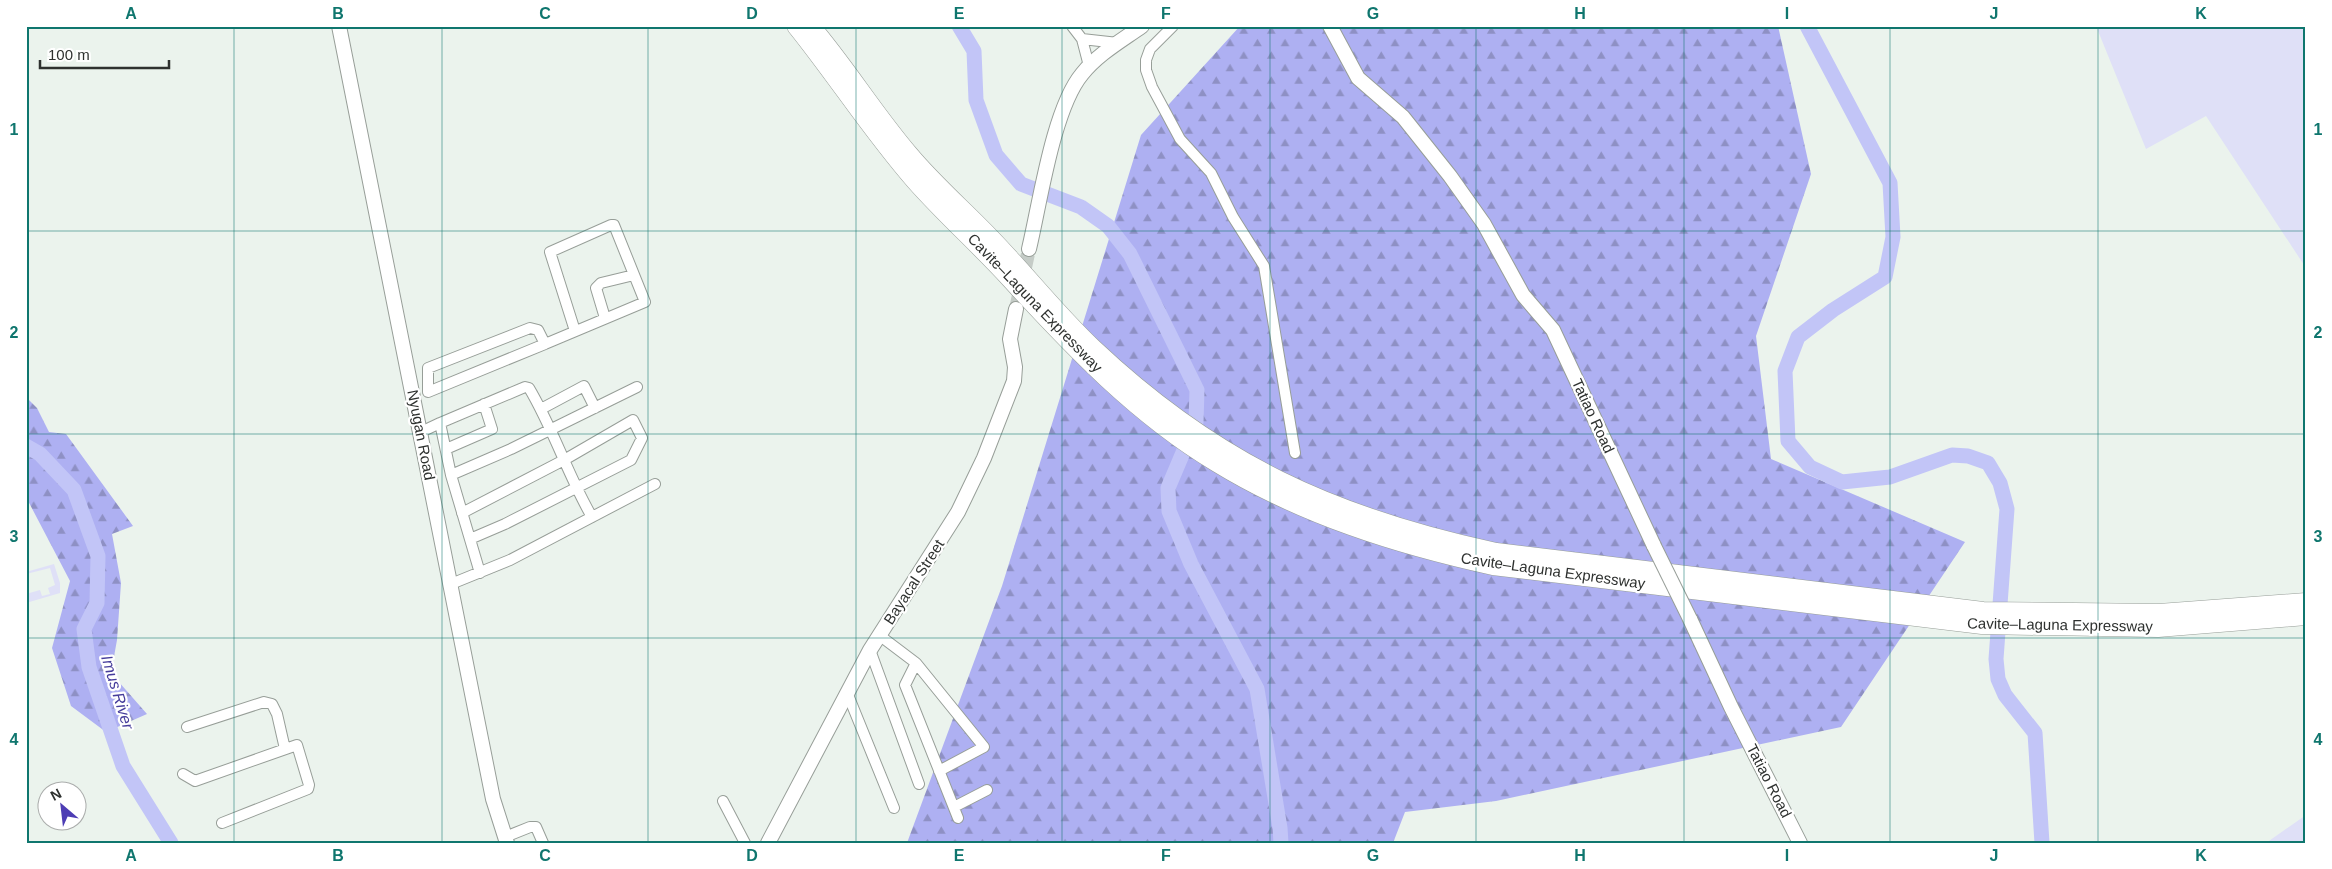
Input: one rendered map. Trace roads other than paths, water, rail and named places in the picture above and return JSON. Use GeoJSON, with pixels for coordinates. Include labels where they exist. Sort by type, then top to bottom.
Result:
{"type":"FeatureCollection","features":[{"type":"Feature","properties":{"kind":"highway","name":"Cavite–Laguna Expressway"},"geometry":{"type":"LineString","coordinates":[[796,26],[831,70],[892,154],[917,183],[979,245],[1059,332],[1140,399],[1198,434],[1241,469],[1384,524],[1436,539],[1496,552],[1982,618],[2158,628],[2306,616]]}},
{"type":"Feature","properties":{"kind":"highway","name":"Cavite–Laguna Expressway"},"geometry":{"type":"LineString","coordinates":[[811,26],[909,154],[949,198],[989,236],[1140,399]]}},
{"type":"Feature","properties":{"kind":"highway","name":"Cavite–Laguna Expressway"},"geometry":{"type":"LineString","coordinates":[[2027,620],[2306,602]]}},
{"type":"Feature","properties":{"kind":"main road","name":"Nyugan Road"},"geometry":{"type":"LineString","coordinates":[[339,26],[493,799],[506,840]]}},
{"type":"Feature","properties":{"kind":"main road"},"geometry":{"type":"LineString","coordinates":[[1029,249],[1067,98],[1089,66],[1142,26]]}},
{"type":"Feature","properties":{"kind":"main road","name":"Tatiao Road"},"geometry":{"type":"LineString","coordinates":[[1330,26],[1358,78],[1403,117],[1450,176],[1484,224],[1524,295],[1553,330],[1654,546],[1800,843]]}},
{"type":"Feature","properties":{"kind":"main road","name":"Bayacal Street"},"geometry":{"type":"LineString","coordinates":[[768,843],[848,695],[870,650],[958,512],[984,458],[1014,380],[1016,367],[1010,339],[1016,309]]}},
{"type":"Feature","properties":{"kind":"street"},"geometry":{"type":"LineString","coordinates":[[1072,26],[1082,39],[1089,66]]}},
{"type":"Feature","properties":{"kind":"street"},"geometry":{"type":"LineString","coordinates":[[1173,26],[1150,49],[1146,60],[1146,70],[1152,88],[1180,139],[1211,173],[1233,217],[1264,266],[1295,453]]}},
{"type":"Feature","properties":{"kind":"street"},"geometry":{"type":"LineString","coordinates":[[1082,39],[1118,44]]}},
{"type":"Feature","properties":{"kind":"street"},"geometry":{"type":"LineString","coordinates":[[414,398],[645,302],[614,225],[611,224],[550,252],[574,331]]}},
{"type":"Feature","properties":{"kind":"street"},"geometry":{"type":"LineString","coordinates":[[605,318],[596,288],[601,283],[634,275]]}},
{"type":"Feature","properties":{"kind":"street"},"geometry":{"type":"LineString","coordinates":[[428,392],[428,368],[530,328],[538,330],[545,344]]}},
{"type":"Feature","properties":{"kind":"street"},"geometry":{"type":"LineString","coordinates":[[541,409],[584,386],[595,408]]}},
{"type":"Feature","properties":{"kind":"street"},"geometry":{"type":"LineString","coordinates":[[421,432],[525,387],[529,388],[552,429],[576,489],[592,518]]}},
{"type":"Feature","properties":{"kind":"street"},"geometry":{"type":"LineString","coordinates":[[451,475],[511,449],[637,387]]}},
{"type":"Feature","properties":{"kind":"street"},"geometry":{"type":"LineString","coordinates":[[446,450],[492,429],[484,404]]}},
{"type":"Feature","properties":{"kind":"street"},"geometry":{"type":"LineString","coordinates":[[462,513],[564,460],[633,420],[642,438],[631,460],[576,489],[470,539]]}},
{"type":"Feature","properties":{"kind":"street"},"geometry":{"type":"LineString","coordinates":[[440,423],[451,475],[480,573]]}},
{"type":"Feature","properties":{"kind":"street"},"geometry":{"type":"LineString","coordinates":[[451,584],[510,560],[655,484]]}},
{"type":"Feature","properties":{"kind":"street"},"geometry":{"type":"LineString","coordinates":[[879,635],[916,663],[984,747],[939,771]]}},
{"type":"Feature","properties":{"kind":"street"},"geometry":{"type":"LineString","coordinates":[[870,650],[919,784]]}},
{"type":"Feature","properties":{"kind":"street"},"geometry":{"type":"LineString","coordinates":[[916,663],[905,685],[958,818]]}},
{"type":"Feature","properties":{"kind":"street"},"geometry":{"type":"LineString","coordinates":[[848,695],[894,808]]}},
{"type":"Feature","properties":{"kind":"street"},"geometry":{"type":"LineString","coordinates":[[187,727],[264,702],[272,704],[277,714],[285,749]]}},
{"type":"Feature","properties":{"kind":"street"},"geometry":{"type":"LineString","coordinates":[[184,774],[195,781],[297,745],[309,785],[308,788],[222,823]]}},
{"type":"Feature","properties":{"kind":"street"},"geometry":{"type":"LineString","coordinates":[[954,807],[987,790]]}},
{"type":"Feature","properties":{"kind":"street"},"geometry":{"type":"LineString","coordinates":[[723,801],[745,843]]}},
{"type":"Feature","properties":{"kind":"street"},"geometry":{"type":"LineString","coordinates":[[506,840],[530,827],[536,827],[543,843]]}},
{"type":"Feature","properties":{"kind":"waterway"},"geometry":{"type":"LineString","coordinates":[[959,26],[974,51],[976,100],[996,155],[1021,184],[1081,207],[1108,226],[1130,254],[1197,390],[1196,422],[1168,488],[1169,511],[1191,564],[1257,689],[1281,843]]}},
{"type":"Feature","properties":{"kind":"waterway"},"geometry":{"type":"LineString","coordinates":[[1807,26],[1890,183],[1893,237],[1885,277],[1833,310],[1798,337],[1785,371],[1788,441],[1810,467],[1842,482],[1890,477],[1952,455],[1968,456],[1988,463],[2000,483],[2007,509],[1996,659],[1998,679],[2005,695],[2035,733],[2042,843]]}},
{"type":"Feature","properties":{"kind":"waterway","name":"Imus River"},"geometry":{"type":"LineString","coordinates":[[26,446],[40,454],[74,490],[98,556],[97,603],[84,629],[89,667],[123,766],[171,843]]}},
{"type":"Feature","properties":{"kind":"tunnel"},"geometry":{"type":"LineString","coordinates":[[1016,309],[1029,249]]}}]}
